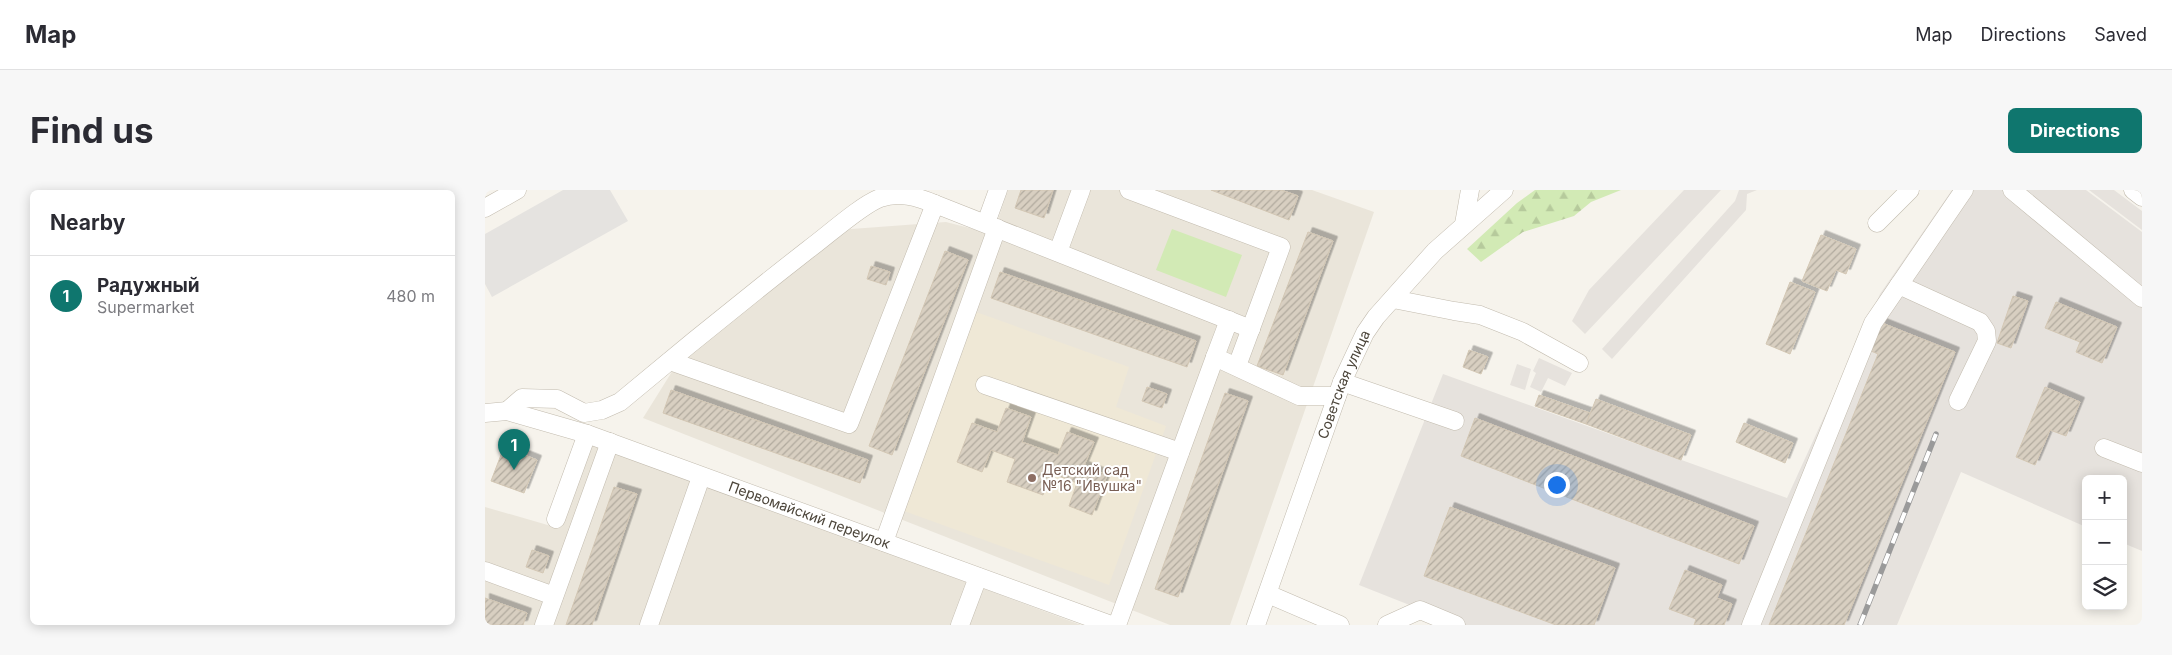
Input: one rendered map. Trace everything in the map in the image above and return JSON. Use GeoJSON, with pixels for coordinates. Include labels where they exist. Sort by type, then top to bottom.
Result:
{"type":"FeatureCollection","features":[{"type":"Feature","properties":{"kind":"street"},"geometry":{"type":"LineString","coordinates":[[485,208],[517,190]]}},
{"type":"Feature","properties":{"kind":"street"},"geometry":{"type":"LineString","coordinates":[[883,542],[991,226],[998,190]]}},
{"type":"Feature","properties":{"kind":"street"},"geometry":{"type":"LineString","coordinates":[[1059,252],[1081,190]]}},
{"type":"Feature","properties":{"kind":"street"},"geometry":{"type":"LineString","coordinates":[[1129,190],[1281,247],[1237,366]]}},
{"type":"Feature","properties":{"kind":"street"},"geometry":{"type":"LineString","coordinates":[[1464,224],[1470,190]]}},
{"type":"Feature","properties":{"kind":"street","name":"Советская улица"},"geometry":{"type":"LineString","coordinates":[[1256,625],[1340,389],[1365,333],[1376,317],[1435,251],[1505,190]]}},
{"type":"Feature","properties":{"kind":"street"},"geometry":{"type":"LineString","coordinates":[[1877,223],[1910,190]]}},
{"type":"Feature","properties":{"kind":"street"},"geometry":{"type":"LineString","coordinates":[[1751,625],[1873,323],[1964,190]]}},
{"type":"Feature","properties":{"kind":"street"},"geometry":{"type":"LineString","coordinates":[[2012,190],[2142,298]]}},
{"type":"Feature","properties":{"kind":"street"},"geometry":{"type":"LineString","coordinates":[[2133,190],[2142,197]]}},
{"type":"Feature","properties":{"kind":"street"},"geometry":{"type":"LineString","coordinates":[[485,412],[507,411],[522,398],[557,399],[584,413],[602,410],[620,402],[851,217],[879,198],[901,195],[920,198],[1251,329]]}},
{"type":"Feature","properties":{"kind":"street"},"geometry":{"type":"LineString","coordinates":[[670,361],[849,424],[935,204]]}},
{"type":"Feature","properties":{"kind":"street"},"geometry":{"type":"LineString","coordinates":[[1899,285],[1980,322],[1986,331],[1987,341],[1958,401]]}},
{"type":"Feature","properties":{"kind":"street"},"geometry":{"type":"LineString","coordinates":[[1393,299],[1455,312],[1480,315],[1523,332],[1579,363]]}},
{"type":"Feature","properties":{"kind":"street"},"geometry":{"type":"LineString","coordinates":[[1117,625],[1229,320]]}},
{"type":"Feature","properties":{"kind":"street"},"geometry":{"type":"LineString","coordinates":[[1215,357],[1299,396],[1340,389],[1455,421]]}},
{"type":"Feature","properties":{"kind":"street"},"geometry":{"type":"LineString","coordinates":[[985,384],[1180,452]]}},
{"type":"Feature","properties":{"kind":"street","name":"Первомайский переулок"},"geometry":{"type":"LineString","coordinates":[[507,411],[610,442],[701,477],[1111,625]]}},
{"type":"Feature","properties":{"kind":"street"},"geometry":{"type":"LineString","coordinates":[[556,519],[587,434]]}},
{"type":"Feature","properties":{"kind":"street"},"geometry":{"type":"LineString","coordinates":[[544,625],[610,442]]}},
{"type":"Feature","properties":{"kind":"street"},"geometry":{"type":"LineString","coordinates":[[2104,448],[2142,463]]}},
{"type":"Feature","properties":{"kind":"street"},"geometry":{"type":"LineString","coordinates":[[649,625],[701,477]]}},
{"type":"Feature","properties":{"kind":"street"},"geometry":{"type":"LineString","coordinates":[[485,571],[554,596]]}},
{"type":"Feature","properties":{"kind":"street"},"geometry":{"type":"LineString","coordinates":[[960,625],[978,577]]}},
{"type":"Feature","properties":{"kind":"street"},"geometry":{"type":"LineString","coordinates":[[1268,594],[1340,625]]}},
{"type":"Feature","properties":{"kind":"street"},"geometry":{"type":"LineString","coordinates":[[1387,625],[1420,610],[1456,625]]}},
{"type":"Feature","properties":{"kind":"shaded area"},"geometry":{"type":"Polygon","coordinates":[[[563,190],[610,190],[628,221],[492,297],[485,284],[485,234],[563,190]]]}},
{"type":"Feature","properties":{"kind":"shaded area"},"geometry":{"type":"Polygon","coordinates":[[[1008,190],[1312,190],[1374,212],[1230,625],[1170,625],[643,418],[693,338],[838,230],[946,222],[993,234],[1008,190]]]}},
{"type":"Feature","properties":{"kind":"shaded area"},"geometry":{"type":"Polygon","coordinates":[[[1684,190],[1721,190],[1585,334],[1572,321],[1589,290],[1684,190]]]}},
{"type":"Feature","properties":{"kind":"shaded area"},"geometry":{"type":"Polygon","coordinates":[[[1739,190],[1757,190],[1747,194],[1746,210],[1612,359],[1602,349],[1735,201],[1739,190]]]}},
{"type":"Feature","properties":{"kind":"shaded area"},"geometry":{"type":"Polygon","coordinates":[[[1952,190],[2086,190],[2142,232],[2142,551],[2127,545],[2127,475],[2082,475],[2082,525],[1961,472],[1897,625],[1460,625],[1359,585],[1443,374],[1787,498],[1880,294],[1952,190]]]}},
{"type":"Feature","properties":{"kind":"shaded area"},"geometry":{"type":"Polygon","coordinates":[[[2089,190],[2114,190],[2142,211],[2142,230],[2089,190]]]}},
{"type":"Feature","properties":{"kind":"shaded area","name":"Детский сад №16 \"Ивушка\""},"geometry":{"type":"Polygon","coordinates":[[[976,312],[1129,367],[1116,407],[1166,426],[1109,585],[904,511],[976,312]]]}},
{"type":"Feature","properties":{"kind":"shaded area"},"geometry":{"type":"Polygon","coordinates":[[[1539,358],[1572,373],[1565,386],[1548,378],[1541,392],[1530,387],[1536,373],[1533,371],[1539,358]]]}},
{"type":"Feature","properties":{"kind":"shaded area"},"geometry":{"type":"Polygon","coordinates":[[[1517,364],[1531,369],[1525,390],[1510,385],[1517,364]]]}},
{"type":"Feature","properties":{"kind":"shaded area"},"geometry":{"type":"Polygon","coordinates":[[[592,442],[1081,625],[485,625],[485,507],[558,528],[592,442]]]}},
{"type":"Feature","properties":{"kind":"green space"},"geometry":{"type":"Polygon","coordinates":[[[1535,190],[1621,190],[1591,202],[1574,216],[1523,232],[1481,262],[1467,249],[1517,203],[1535,190]]]}},
{"type":"Feature","properties":{"kind":"green space"},"geometry":{"type":"Polygon","coordinates":[[[1172,229],[1242,255],[1226,297],[1156,270],[1172,229]]]}},
{"type":"Feature","properties":{"kind":"building"},"geometry":{"type":"Polygon","coordinates":[[[1021,190],[1053,190],[1044,218],[1015,208],[1021,190]]]}},
{"type":"Feature","properties":{"kind":"building"},"geometry":{"type":"Polygon","coordinates":[[[1211,190],[1281,190],[1298,196],[1289,220],[1211,190]]]}},
{"type":"Feature","properties":{"kind":"building"},"geometry":{"type":"Polygon","coordinates":[[[1308,232],[1333,241],[1283,375],[1257,366],[1308,232]]]}},
{"type":"Feature","properties":{"kind":"building"},"geometry":{"type":"Polygon","coordinates":[[[1821,235],[1856,249],[1846,274],[1836,270],[1827,291],[1802,281],[1821,235]]]}},
{"type":"Feature","properties":{"kind":"building"},"geometry":{"type":"Polygon","coordinates":[[[945,251],[968,260],[892,455],[869,446],[945,251]]]}},
{"type":"Feature","properties":{"kind":"building"},"geometry":{"type":"Polygon","coordinates":[[[871,266],[890,272],[886,285],[867,279],[871,266]]]}},
{"type":"Feature","properties":{"kind":"building"},"geometry":{"type":"Polygon","coordinates":[[[1000,272],[1196,341],[1187,367],[991,298],[1000,272]]]}},
{"type":"Feature","properties":{"kind":"building"},"geometry":{"type":"Polygon","coordinates":[[[1790,282],[1815,292],[1790,354],[1766,344],[1790,282]]]}},
{"type":"Feature","properties":{"kind":"building"},"geometry":{"type":"Polygon","coordinates":[[[2013,296],[2028,301],[2011,348],[1997,343],[2013,296]]]}},
{"type":"Feature","properties":{"kind":"building"},"geometry":{"type":"Polygon","coordinates":[[[2056,302],[2117,327],[2102,363],[2076,352],[2080,342],[2045,328],[2056,302]]]}},
{"type":"Feature","properties":{"kind":"building"},"geometry":{"type":"Polygon","coordinates":[[[1882,323],[1955,352],[1844,625],[1769,625],[1878,354],[1871,351],[1882,323]]]}},
{"type":"Feature","properties":{"kind":"building"},"geometry":{"type":"Polygon","coordinates":[[[1469,350],[1488,357],[1481,374],[1463,367],[1469,350]]]}},
{"type":"Feature","properties":{"kind":"building"},"geometry":{"type":"Polygon","coordinates":[[[1147,387],[1167,394],[1162,408],[1142,401],[1147,387]]]}},
{"type":"Feature","properties":{"kind":"building"},"geometry":{"type":"Polygon","coordinates":[[[2045,387],[2080,402],[2066,436],[2050,430],[2035,465],[2016,457],[2045,387]]]}},
{"type":"Feature","properties":{"kind":"building"},"geometry":{"type":"Polygon","coordinates":[[[671,390],[868,460],[860,483],[663,413],[671,390]]]}},
{"type":"Feature","properties":{"kind":"building"},"geometry":{"type":"Polygon","coordinates":[[[1225,393],[1248,401],[1178,597],[1155,589],[1225,393]]]}},
{"type":"Feature","properties":{"kind":"building"},"geometry":{"type":"Polygon","coordinates":[[[1539,395],[1590,413],[1586,424],[1535,406],[1539,395]]]}},
{"type":"Feature","properties":{"kind":"building"},"geometry":{"type":"Polygon","coordinates":[[[1596,399],[1691,435],[1681,460],[1586,424],[1596,399]]]}},
{"type":"Feature","properties":{"kind":"building"},"geometry":{"type":"Polygon","coordinates":[[[1006,408],[1031,417],[1022,442],[1058,455],[1067,432],[1094,442],[1084,466],[1107,475],[1092,515],[1069,506],[1077,483],[1051,473],[1043,495],[1007,482],[1015,459],[991,450],[982,472],[957,462],[972,423],[997,432],[1006,408]]]}},
{"type":"Feature","properties":{"kind":"building"},"geometry":{"type":"Polygon","coordinates":[[[1475,418],[1754,526],[1739,564],[1461,456],[1475,418]]]}},
{"type":"Feature","properties":{"kind":"building"},"geometry":{"type":"Polygon","coordinates":[[[1744,423],[1793,443],[1785,463],[1736,442],[1744,423]]]}},
{"type":"Feature","properties":{"kind":"building"},"geometry":{"type":"Polygon","coordinates":[[[504,447],[537,460],[524,493],[491,481],[504,447]]]}},
{"type":"Feature","properties":{"kind":"building"},"geometry":{"type":"Polygon","coordinates":[[[614,487],[637,494],[592,625],[566,625],[614,487]]]}},
{"type":"Feature","properties":{"kind":"building"},"geometry":{"type":"Polygon","coordinates":[[[1450,507],[1615,568],[1594,625],[1556,625],[1424,576],[1450,507]]]}},
{"type":"Feature","properties":{"kind":"building"},"geometry":{"type":"Polygon","coordinates":[[[532,550],[549,556],[543,573],[526,567],[532,550]]]}},
{"type":"Feature","properties":{"kind":"building"},"geometry":{"type":"Polygon","coordinates":[[[1685,570],[1722,585],[1717,598],[1732,604],[1724,625],[1694,625],[1696,619],[1669,609],[1685,570]]]}},
{"type":"Feature","properties":{"kind":"building"},"geometry":{"type":"Polygon","coordinates":[[[485,598],[527,613],[523,625],[485,625],[485,598]]]}},
{"type":"Feature","properties":{"kind":"railway"},"geometry":{"type":"LineString","coordinates":[[1860,625],[1936,434]]}},
{"type":"Feature","properties":{"kind":"place","name":"Радужный"},"geometry":{"type":"Point","coordinates":[514,470]}},
{"type":"Feature","properties":{"kind":"place","name":"Детский сад №16 \"Ивушка\""},"geometry":{"type":"Point","coordinates":[1032,478]}}]}
